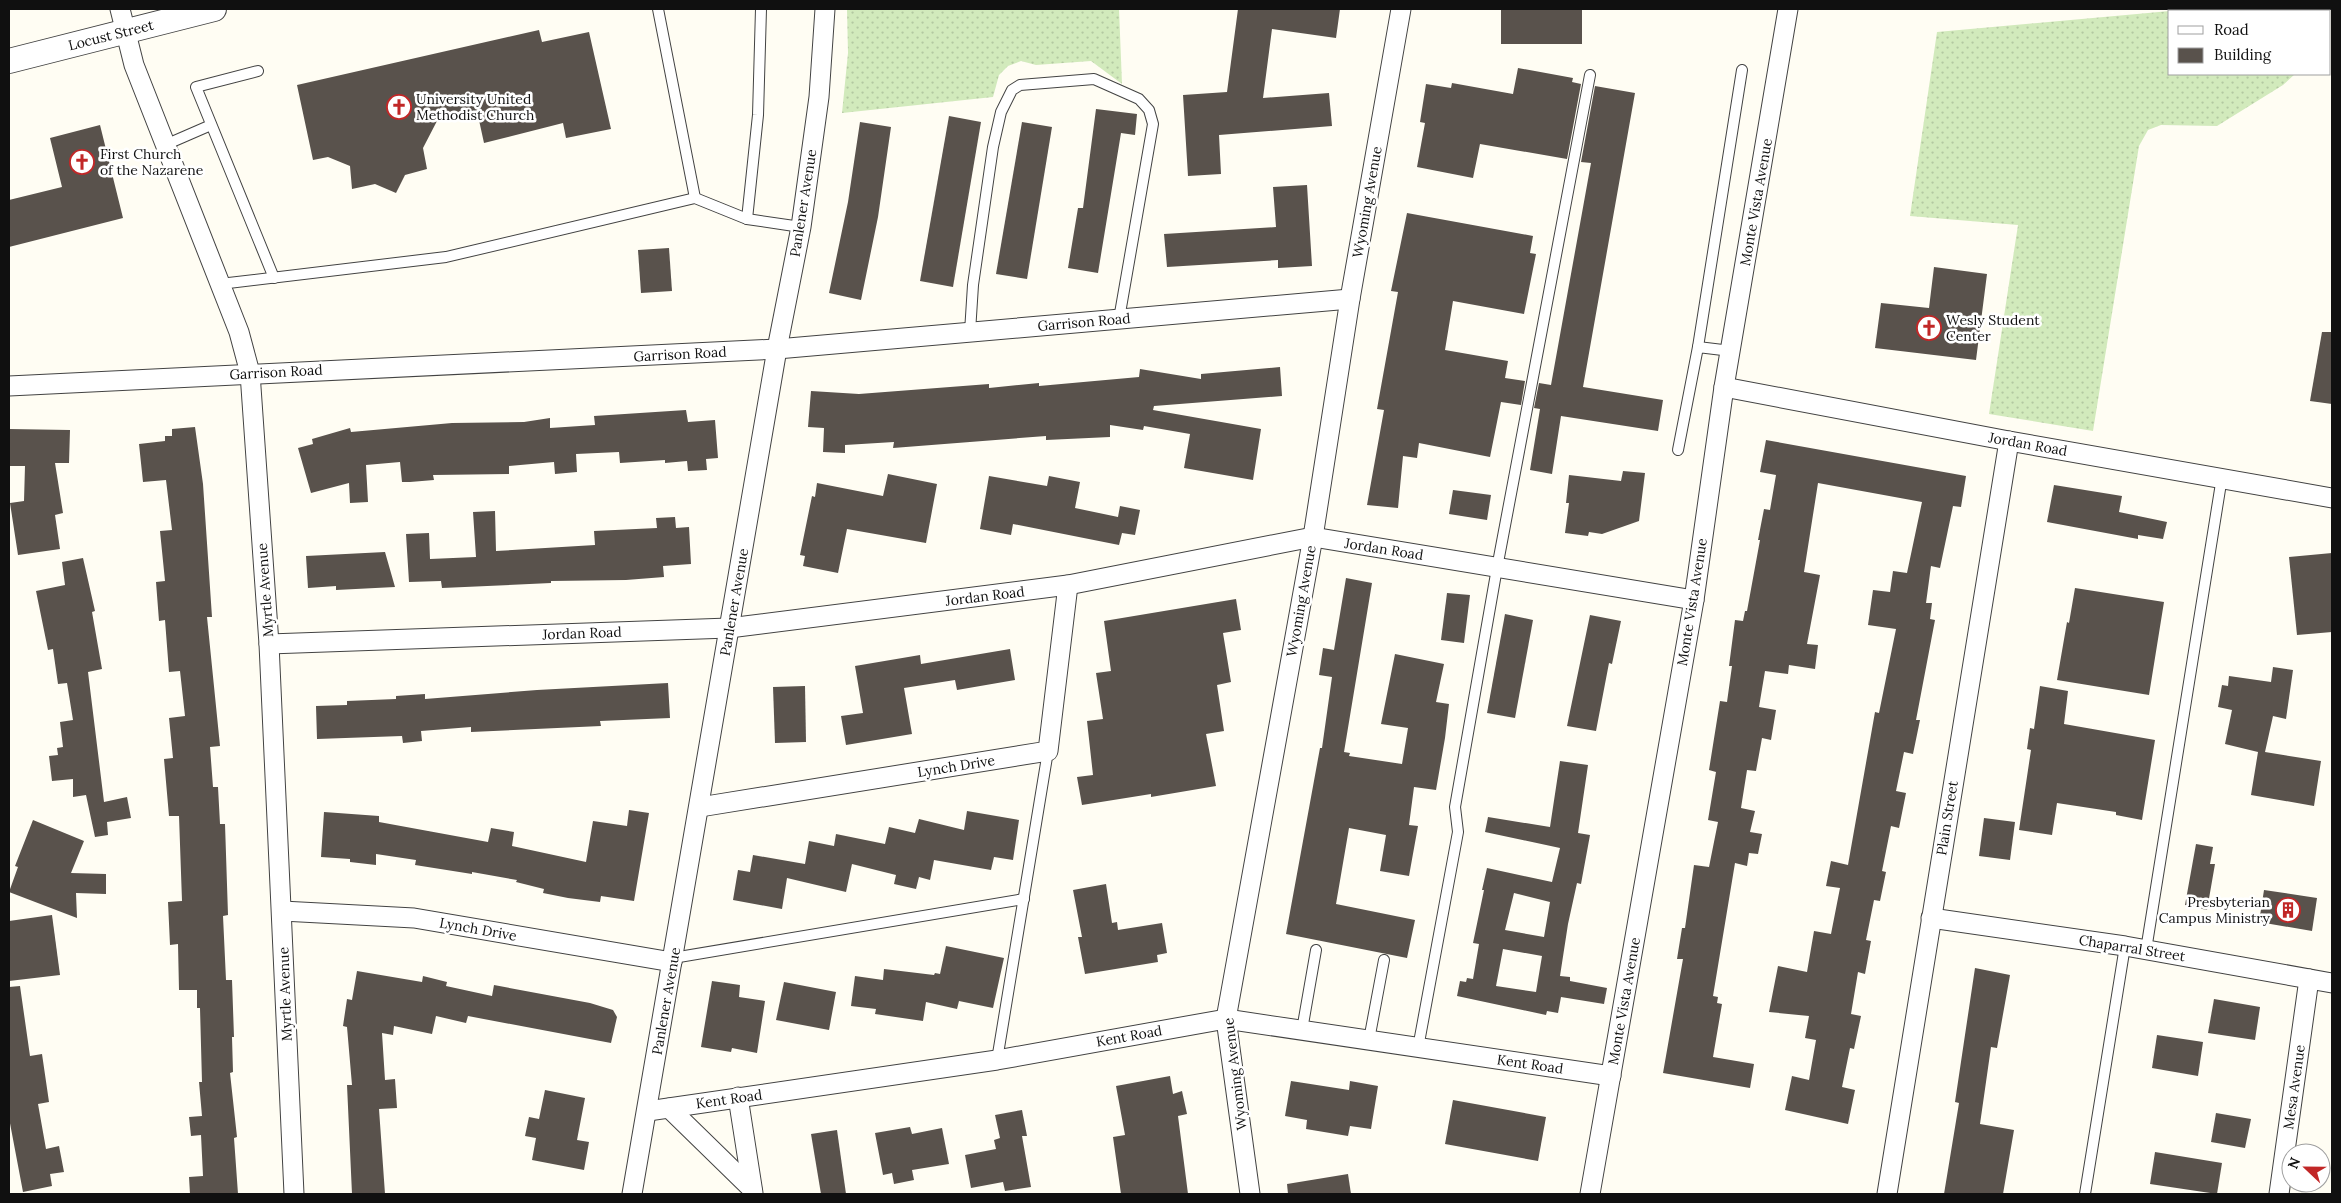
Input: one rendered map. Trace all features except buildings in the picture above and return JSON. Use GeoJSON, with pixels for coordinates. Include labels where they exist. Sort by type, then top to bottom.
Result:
{"type":"FeatureCollection","features":[{"type":"Feature","properties":{"kind":"street","name":"Myrtle Avenue"},"geometry":{"type":"LineString","coordinates":[[120,9],[124,32],[134,65],[239,332],[250,373],[269,644],[294,1194]]}},
{"type":"Feature","properties":{"kind":"street","name":"Locust Street"},"geometry":{"type":"LineString","coordinates":[[9,62],[214,9]]}},
{"type":"Feature","properties":{"kind":"street","name":"Panlener Avenue"},"geometry":{"type":"LineString","coordinates":[[632,1194],[648,1111],[777,349],[801,227],[820,88],[825,9]]}},
{"type":"Feature","properties":{"kind":"street","name":"Wyoming Avenue"},"geometry":{"type":"LineString","coordinates":[[1250,1194],[1226,1020],[1312,538],[1350,299],[1401,9]]}},
{"type":"Feature","properties":{"kind":"street","name":"Monte Vista Avenue"},"geometry":{"type":"LineString","coordinates":[[1590,1194],[1694,600],[1724,388],[1788,9]]}},
{"type":"Feature","properties":{"kind":"street","name":"Garrison Road"},"geometry":{"type":"LineString","coordinates":[[9,386],[777,349],[1350,299]]}},
{"type":"Feature","properties":{"kind":"street","name":"Jordan Road"},"geometry":{"type":"LineString","coordinates":[[1724,388],[2009,442],[2222,477],[2332,498]]}},
{"type":"Feature","properties":{"kind":"street","name":"Plain Street"},"geometry":{"type":"LineString","coordinates":[[1888,1194],[2009,442]]}},
{"type":"Feature","properties":{"kind":"street","name":"Jordan Road"},"geometry":{"type":"LineString","coordinates":[[269,644],[729,628],[1068,585],[1312,538],[1694,600]]}},
{"type":"Feature","properties":{"kind":"street"},"geometry":{"type":"LineString","coordinates":[[1048,751],[1068,585]]}},
{"type":"Feature","properties":{"kind":"street","name":"Lynch Drive"},"geometry":{"type":"LineString","coordinates":[[700,807],[1048,751]]}},
{"type":"Feature","properties":{"kind":"street","name":"Lynch Drive"},"geometry":{"type":"LineString","coordinates":[[282,911],[414,918],[673,960]]}},
{"type":"Feature","properties":{"kind":"street","name":"Chaparral Street"},"geometry":{"type":"LineString","coordinates":[[1931,918],[2125,946],[2332,983]]}},
{"type":"Feature","properties":{"kind":"street","name":"Mesa Avenue"},"geometry":{"type":"LineString","coordinates":[[2279,1194],[2309,979]]}},
{"type":"Feature","properties":{"kind":"street","name":"Kent Road"},"geometry":{"type":"LineString","coordinates":[[648,1111],[997,1060],[1226,1020],[1611,1076]]}},
{"type":"Feature","properties":{"kind":"street"},"geometry":{"type":"LineString","coordinates":[[738,1097],[753,1192]]}},
{"type":"Feature","properties":{"kind":"street"},"geometry":{"type":"LineString","coordinates":[[669,1108],[753,1192]]}},
{"type":"Feature","properties":{"kind":"lane"},"geometry":{"type":"LineString","coordinates":[[658,9],[695,198]]}},
{"type":"Feature","properties":{"kind":"lane"},"geometry":{"type":"LineString","coordinates":[[747,219],[758,115],[762,9]]}},
{"type":"Feature","properties":{"kind":"lane"},"geometry":{"type":"LineString","coordinates":[[1678,450],[1698,347],[1742,70]]}},
{"type":"Feature","properties":{"kind":"lane"},"geometry":{"type":"LineString","coordinates":[[258,71],[196,87],[274,278]]}},
{"type":"Feature","properties":{"kind":"lane"},"geometry":{"type":"LineString","coordinates":[[1418,1048],[1458,832],[1455,806],[1497,568],[1590,75]]}},
{"type":"Feature","properties":{"kind":"lane"},"geometry":{"type":"LineString","coordinates":[[970,332],[973,284],[993,147],[1001,112],[1012,90],[1020,85],[1094,79],[1139,99],[1149,110],[1153,124],[1119,319]]}},
{"type":"Feature","properties":{"kind":"lane"},"geometry":{"type":"LineString","coordinates":[[165,145],[212,125]]}},
{"type":"Feature","properties":{"kind":"lane"},"geometry":{"type":"LineString","coordinates":[[220,284],[446,256],[695,198],[747,219],[801,227]]}},
{"type":"Feature","properties":{"kind":"lane"},"geometry":{"type":"LineString","coordinates":[[1698,347],[1731,351]]}},
{"type":"Feature","properties":{"kind":"lane"},"geometry":{"type":"LineString","coordinates":[[2146,950],[2222,477]]}},
{"type":"Feature","properties":{"kind":"lane"},"geometry":{"type":"LineString","coordinates":[[997,1060],[1048,751]]}},
{"type":"Feature","properties":{"kind":"lane"},"geometry":{"type":"LineString","coordinates":[[673,960],[1024,899]]}},
{"type":"Feature","properties":{"kind":"lane"},"geometry":{"type":"LineString","coordinates":[[2085,1194],[2125,946]]}},
{"type":"Feature","properties":{"kind":"lane"},"geometry":{"type":"LineString","coordinates":[[1302,1030],[1316,950]]}},
{"type":"Feature","properties":{"kind":"lane"},"geometry":{"type":"LineString","coordinates":[[1368,1040],[1384,960]]}},
{"type":"Feature","properties":{"kind":"green space"},"geometry":{"type":"Polygon","coordinates":[[[847,9],[1119,9],[1122,84],[1091,61],[1036,65],[1021,61],[1008,66],[999,75],[993,97],[842,113],[848,53],[847,9]]]}},
{"type":"Feature","properties":{"kind":"green space"},"geometry":{"type":"Polygon","coordinates":[[[2200,9],[2327,9],[2327,10],[2186,10],[2200,9]]]}},
{"type":"Feature","properties":{"kind":"green space"},"geometry":{"type":"Polygon","coordinates":[[[2168,11],[2168,75],[2294,75],[2283,85],[2217,126],[2161,125],[2148,130],[2139,146],[2093,431],[1989,414],[2018,225],[1910,216],[1937,32],[2168,11]]]}},
{"type":"Feature","properties":{"kind":"place","name":"University United Methodist Church"},"geometry":{"type":"Point","coordinates":[399,107]}},
{"type":"Feature","properties":{"kind":"place","name":"First Church of the Nazarene"},"geometry":{"type":"Point","coordinates":[82,162]}},
{"type":"Feature","properties":{"kind":"place","name":"Wesly Student Center"},"geometry":{"type":"Point","coordinates":[1929,328]}},
{"type":"Feature","properties":{"kind":"place","name":"Presbyterian Campus Ministry"},"geometry":{"type":"Point","coordinates":[2288,910]}}]}
